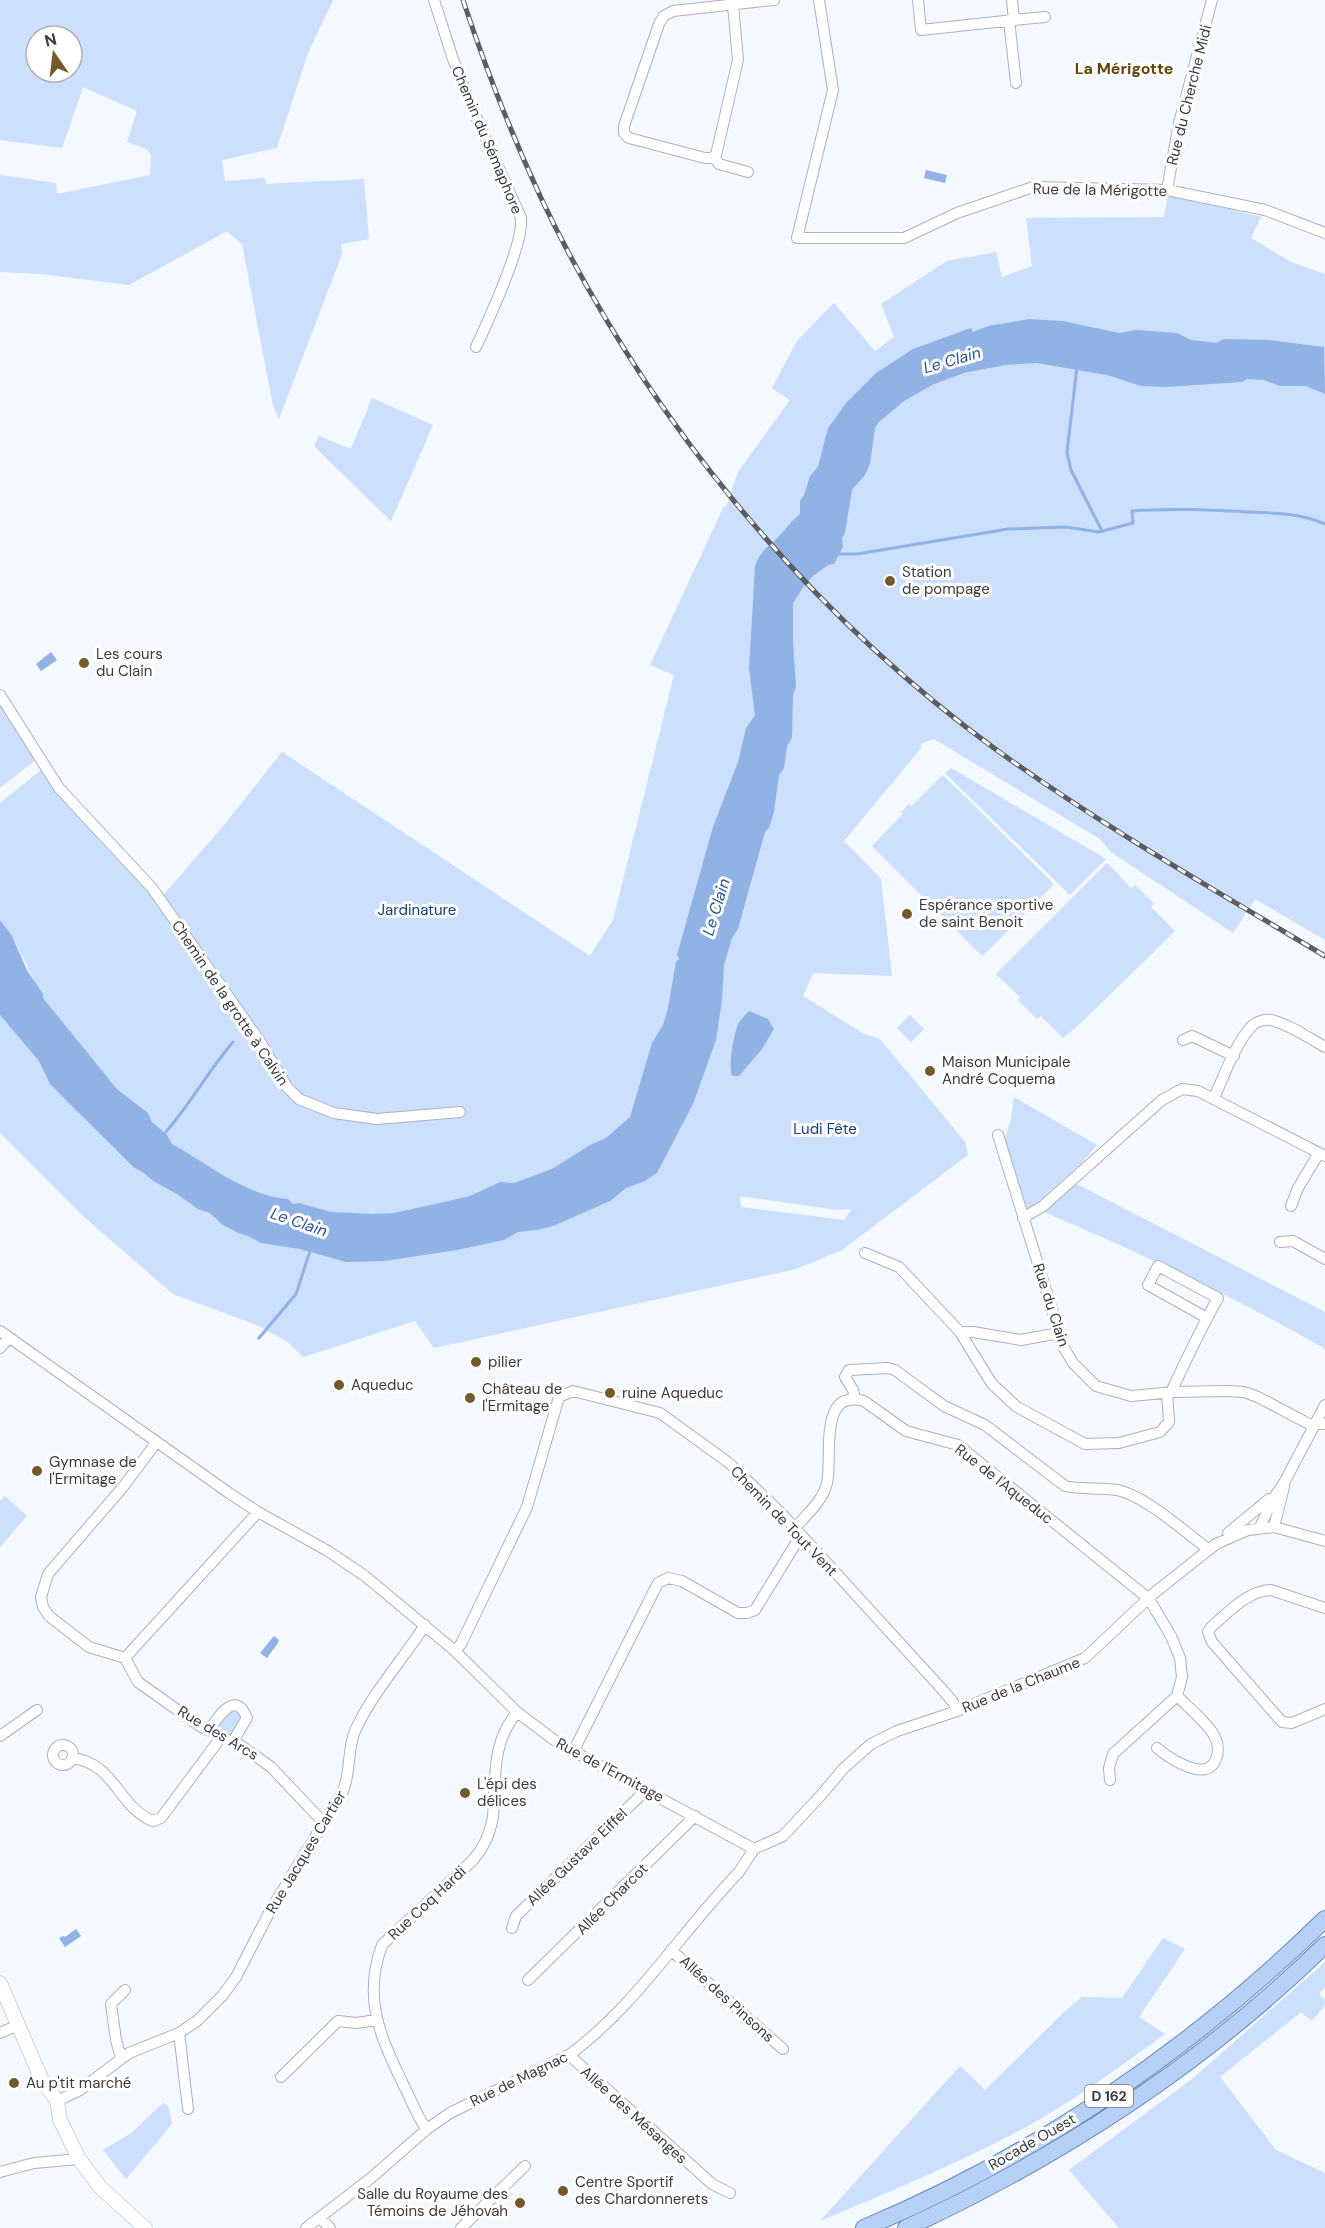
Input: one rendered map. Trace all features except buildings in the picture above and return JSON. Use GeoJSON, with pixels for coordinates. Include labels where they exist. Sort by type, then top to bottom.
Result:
{"type":"FeatureCollection","features":[{"type":"Feature","properties":{"kind":"main road","name":"Rocade Ouest"},"geometry":{"type":"LineString","coordinates":[[864,2228],[964,2182],[1035,2143],[1109,2096],[1178,2046],[1238,1998],[1325,1919]]}},
{"type":"Feature","properties":{"kind":"main road","name":"Rocade Ouest"},"geometry":{"type":"LineString","coordinates":[[906,2228],[979,2193],[1119,2111],[1190,2060],[1252,2010],[1325,1945]]}},
{"type":"Feature","properties":{"kind":"street","name":"Chemin du Sémaphore"},"geometry":{"type":"LineString","coordinates":[[434,0],[453,59],[522,224],[496,303],[476,347]]}},
{"type":"Feature","properties":{"kind":"street"},"geometry":{"type":"LineString","coordinates":[[733,5],[738,60],[718,152],[714,157],[705,158],[633,140],[626,136],[624,126],[659,24],[664,16],[674,11],[774,0]]}},
{"type":"Feature","properties":{"kind":"street","name":"Rue de la Mérigotte"},"geometry":{"type":"LineString","coordinates":[[819,0],[833,90],[797,238],[904,238],[957,213],[1032,187],[1167,189],[1265,210],[1325,233]]}},
{"type":"Feature","properties":{"kind":"street"},"geometry":{"type":"LineString","coordinates":[[918,0],[921,30],[1045,17]]}},
{"type":"Feature","properties":{"kind":"street"},"geometry":{"type":"LineString","coordinates":[[1012,0],[1016,83]]}},
{"type":"Feature","properties":{"kind":"street","name":"Rue du Cherche Midi"},"geometry":{"type":"LineString","coordinates":[[1167,189],[1179,123],[1212,0]]}},
{"type":"Feature","properties":{"kind":"street"},"geometry":{"type":"LineString","coordinates":[[714,157],[719,164],[748,172]]}},
{"type":"Feature","properties":{"kind":"street","name":"Chemin de la grotte à Calvin"},"geometry":{"type":"LineString","coordinates":[[0,694],[59,788],[152,888],[261,1043],[287,1087],[298,1099],[334,1113],[377,1119],[460,1112]]}},
{"type":"Feature","properties":{"kind":"street"},"geometry":{"type":"LineString","coordinates":[[1214,1098],[1250,1027],[1258,1022],[1268,1020],[1282,1024],[1325,1047]]}},
{"type":"Feature","properties":{"kind":"street"},"geometry":{"type":"LineString","coordinates":[[1183,1040],[1192,1036],[1234,1056]]}},
{"type":"Feature","properties":{"kind":"street"},"geometry":{"type":"LineString","coordinates":[[1023,1218],[1043,1206],[1169,1094],[1187,1089],[1214,1098],[1322,1155],[1298,1188],[1291,1206]]}},
{"type":"Feature","properties":{"kind":"street","name":"Rue du Clain"},"geometry":{"type":"LineString","coordinates":[[998,1134],[1059,1333],[1073,1363],[1096,1386],[1131,1396],[1226,1390],[1244,1392],[1309,1424],[1320,1424]]}},
{"type":"Feature","properties":{"kind":"street"},"geometry":{"type":"LineString","coordinates":[[1280,1242],[1293,1241],[1325,1259]]}},
{"type":"Feature","properties":{"kind":"street"},"geometry":{"type":"LineString","coordinates":[[865,1253],[892,1263],[904,1272],[960,1332],[992,1384],[1017,1407],[1085,1444],[1119,1443],[1160,1432],[1169,1422],[1170,1392],[1218,1298],[1158,1266],[1148,1285],[1207,1318]]}},
{"type":"Feature","properties":{"kind":"street","name":"Rue de l'Ermitage"},"geometry":{"type":"LineString","coordinates":[[0,1331],[156,1443],[258,1512],[328,1551],[365,1576],[455,1651],[517,1712],[558,1743],[754,1849]]}},
{"type":"Feature","properties":{"kind":"street"},"geometry":{"type":"LineString","coordinates":[[960,1332],[1021,1340],[1059,1333]]}},
{"type":"Feature","properties":{"kind":"street"},"geometry":{"type":"LineString","coordinates":[[0,1348],[9,1338]]}},
{"type":"Feature","properties":{"kind":"street"},"geometry":{"type":"LineString","coordinates":[[573,1752],[658,1583],[668,1578],[682,1581],[738,1613],[755,1610],[798,1531],[827,1484],[833,1413],[842,1403],[855,1399],[845,1375],[854,1368],[895,1370],[944,1406],[985,1425],[1065,1486],[1076,1489],[1117,1490],[1137,1496],[1212,1547],[1261,1507],[1285,1481]]}},
{"type":"Feature","properties":{"kind":"street","name":"Chemin de Tout Vent"},"geometry":{"type":"LineString","coordinates":[[455,1651],[461,1644],[527,1507],[559,1397],[573,1391],[660,1413],[729,1463],[798,1531],[940,1687],[953,1702],[957,1711]]}},
{"type":"Feature","properties":{"kind":"street","name":"Rue de l'Aqueduc"},"geometry":{"type":"LineString","coordinates":[[855,1399],[864,1401],[906,1431],[958,1445],[1149,1599]]}},
{"type":"Feature","properties":{"kind":"street"},"geometry":{"type":"LineString","coordinates":[[1260,1527],[1273,1499],[1320,1424],[1325,1405]]}},
{"type":"Feature","properties":{"kind":"street"},"geometry":{"type":"LineString","coordinates":[[156,1443],[123,1487],[48,1574],[42,1591],[43,1607],[53,1619],[90,1647],[124,1658],[258,1512]]}},
{"type":"Feature","properties":{"kind":"street"},"geometry":{"type":"LineString","coordinates":[[1274,1527],[1285,1481]]}},
{"type":"Feature","properties":{"kind":"street","name":"Rue de la Chaume"},"geometry":{"type":"LineString","coordinates":[[754,1849],[784,1835],[863,1749],[897,1731],[957,1711],[1069,1667],[1085,1658],[1149,1599],[1212,1547],[1233,1534],[1260,1527],[1274,1527],[1325,1541]]}},
{"type":"Feature","properties":{"kind":"street"},"geometry":{"type":"LineString","coordinates":[[1325,1608],[1271,1590],[1253,1593],[1211,1627],[1208,1632],[1212,1642],[1268,1709],[1282,1722],[1292,1723],[1325,1709]]}},
{"type":"Feature","properties":{"kind":"street"},"geometry":{"type":"LineString","coordinates":[[1110,1780],[1110,1761],[1113,1755],[1177,1696],[1182,1677],[1180,1658],[1171,1636],[1149,1599]]}},
{"type":"Feature","properties":{"kind":"street","name":"Rue Jacques Cartier"},"geometry":{"type":"LineString","coordinates":[[57,2101],[80,2090],[121,2058],[179,2033],[213,2006],[231,1984],[270,1911],[346,1783],[352,1739],[361,1718],[425,1625]]}},
{"type":"Feature","properties":{"kind":"street","name":"Rue des Arcs"},"geometry":{"type":"LineString","coordinates":[[124,1658],[138,1682],[209,1730],[233,1741],[271,1767],[324,1823]]}},
{"type":"Feature","properties":{"kind":"street"},"geometry":{"type":"LineString","coordinates":[[1157,1748],[1169,1757],[1196,1769],[1207,1768],[1215,1763],[1217,1758],[1214,1735],[1177,1696]]}},
{"type":"Feature","properties":{"kind":"street"},"geometry":{"type":"LineString","coordinates":[[209,1730],[225,1708],[230,1705],[237,1706],[244,1710],[247,1718],[233,1741]]}},
{"type":"Feature","properties":{"kind":"street"},"geometry":{"type":"LineString","coordinates":[[0,1736],[37,1710]]}},
{"type":"Feature","properties":{"kind":"street","name":"Rue Coq Hardi"},"geometry":{"type":"LineString","coordinates":[[427,2129],[387,2049],[377,2020],[373,1983],[375,1964],[382,1946],[472,1861],[483,1847],[494,1816],[499,1742],[517,1712]]}},
{"type":"Feature","properties":{"kind":"street"},"geometry":{"type":"LineString","coordinates":[[72,1758],[88,1761],[104,1772],[128,1801],[153,1821],[161,1818],[222,1736]]}},
{"type":"Feature","properties":{"kind":"street","name":"Allée Gustave Eiffel"},"geometry":{"type":"LineString","coordinates":[[512,1928],[516,1916],[645,1789]]}},
{"type":"Feature","properties":{"kind":"street","name":"Allée Charcot"},"geometry":{"type":"LineString","coordinates":[[528,1980],[694,1816]]}},
{"type":"Feature","properties":{"kind":"street","name":"Rue de Magnac"},"geometry":{"type":"LineString","coordinates":[[306,2228],[427,2129],[450,2113],[569,2055],[604,2025],[739,1872],[754,1849]]}},
{"type":"Feature","properties":{"kind":"street","name":"Allée des Pinsons"},"geometry":{"type":"LineString","coordinates":[[671,1950],[783,2049]]}},
{"type":"Feature","properties":{"kind":"street"},"geometry":{"type":"LineString","coordinates":[[0,1983],[41,2078],[57,2101],[60,2120],[79,2159],[100,2187],[145,2228]]}},
{"type":"Feature","properties":{"kind":"street"},"geometry":{"type":"LineString","coordinates":[[121,2058],[111,2004],[125,1990]]}},
{"type":"Feature","properties":{"kind":"street"},"geometry":{"type":"LineString","coordinates":[[281,2077],[338,2021],[356,2023],[377,2020]]}},
{"type":"Feature","properties":{"kind":"street"},"geometry":{"type":"LineString","coordinates":[[0,2033],[18,2025]]}},
{"type":"Feature","properties":{"kind":"street"},"geometry":{"type":"LineString","coordinates":[[179,2033],[188,2109]]}},
{"type":"Feature","properties":{"kind":"street","name":"Allée des Mésanges"},"geometry":{"type":"LineString","coordinates":[[569,2055],[712,2184],[730,2193]]}},
{"type":"Feature","properties":{"kind":"street"},"geometry":{"type":"LineString","coordinates":[[0,2172],[34,2163],[79,2159]]}},
{"type":"Feature","properties":{"kind":"street"},"geometry":{"type":"LineString","coordinates":[[461,2228],[525,2166]]}},
{"type":"Feature","properties":{"kind":"street"},"geometry":{"type":"LineString","coordinates":[[320,2218],[330,2228]]}},
{"type":"Feature","properties":{"kind":"green space"},"geometry":{"type":"Polygon","coordinates":[[[0,0],[333,0],[308,53],[277,148],[222,160],[225,181],[265,178],[266,184],[364,179],[369,239],[341,244],[342,254],[279,419],[273,406],[242,244],[227,231],[129,285],[41,274],[0,272],[0,175],[56,183],[57,194],[150,175],[151,155],[147,149],[127,142],[137,111],[83,87],[62,148],[0,140],[0,0]]]}},
{"type":"Feature","properties":{"kind":"green space"},"geometry":{"type":"Polygon","coordinates":[[[1168,194],[1261,217],[1251,238],[1291,262],[1325,274],[1325,940],[1255,899],[1233,933],[1111,852],[1100,839],[934,739],[920,744],[922,747],[844,841],[881,879],[892,976],[813,973],[803,996],[864,1034],[880,1039],[965,1142],[968,1155],[842,1250],[796,1269],[434,1348],[415,1321],[303,1357],[288,1342],[257,1325],[173,1294],[83,1216],[0,1133],[0,1015],[40,1061],[51,1084],[132,1167],[152,1122],[148,1113],[117,1089],[43,998],[11,934],[0,920],[0,803],[45,767],[160,899],[225,824],[282,752],[590,956],[613,920],[674,675],[650,665],[724,506],[726,507],[738,472],[790,400],[772,388],[797,341],[834,303],[875,351],[894,337],[881,304],[947,261],[996,252],[1002,277],[1032,266],[1026,218],[1164,217],[1168,194]],[[740,1196],[741,1207],[844,1220],[852,1209],[837,1210],[740,1196]]]}},
{"type":"Feature","properties":{"kind":"green space"},"geometry":{"type":"Polygon","coordinates":[[[372,398],[433,425],[391,521],[314,446],[319,436],[351,449],[372,398]]]}},
{"type":"Feature","properties":{"kind":"green space"},"geometry":{"type":"Polygon","coordinates":[[[0,695],[38,758],[0,788],[0,695]]]}},
{"type":"Feature","properties":{"kind":"green space"},"geometry":{"type":"Polygon","coordinates":[[[951,768],[1106,859],[1070,895],[945,773],[951,768]]]}},
{"type":"Feature","properties":{"kind":"green space"},"geometry":{"type":"Polygon","coordinates":[[[943,775],[1054,884],[1022,916],[1024,919],[1016,927],[1014,925],[982,956],[872,846],[903,814],[901,812],[909,804],[912,806],[943,775]]]}},
{"type":"Feature","properties":{"kind":"green space"},"geometry":{"type":"Polygon","coordinates":[[[1107,863],[1131,888],[1135,885],[1154,904],[1151,907],[1175,931],[1063,1038],[1041,1016],[1037,1019],[1018,1000],[1020,997],[996,974],[1107,863]]]}},
{"type":"Feature","properties":{"kind":"green space"},"geometry":{"type":"Polygon","coordinates":[[[910,1015],[924,1029],[911,1042],[897,1028],[910,1015]]]}},
{"type":"Feature","properties":{"kind":"green space"},"geometry":{"type":"Polygon","coordinates":[[[1014,1097],[1097,1145],[1081,1164],[1028,1211],[1025,1210],[1005,1138],[1010,1124],[1014,1097]]]}},
{"type":"Feature","properties":{"kind":"green space"},"geometry":{"type":"Polygon","coordinates":[[[1073,1182],[1325,1312],[1325,1349],[1185,1276],[1042,1211],[1073,1182]]]}},
{"type":"Feature","properties":{"kind":"green space"},"geometry":{"type":"Polygon","coordinates":[[[5,1496],[27,1516],[0,1547],[0,1501],[5,1496]]]}},
{"type":"Feature","properties":{"kind":"green space"},"geometry":{"type":"Polygon","coordinates":[[[229,1709],[237,1710],[242,1717],[233,1734],[218,1728],[217,1725],[229,1709]]]}},
{"type":"Feature","properties":{"kind":"green space"},"geometry":{"type":"Polygon","coordinates":[[[1163,1938],[1185,1949],[1139,2017],[1165,2034],[1078,2096],[1024,2128],[948,2166],[820,2221],[960,2066],[985,2090],[1082,1997],[1122,1998],[1163,1938]]]}},
{"type":"Feature","properties":{"kind":"green space"},"geometry":{"type":"Polygon","coordinates":[[[1325,1962],[1325,1987],[1319,1994],[1325,2000],[1325,2005],[1312,2021],[1301,2012],[1220,2077],[1276,2150],[1325,2173],[1325,2228],[1119,2228],[1069,2170],[1192,2079],[1325,1962]]]}},
{"type":"Feature","properties":{"kind":"green space"},"geometry":{"type":"Polygon","coordinates":[[[163,2103],[168,2106],[172,2124],[126,2179],[103,2150],[130,2134],[163,2103]]]}},
{"type":"Feature","properties":{"kind":"water"},"geometry":{"type":"Polygon","coordinates":[[[926,170],[947,175],[945,183],[924,178],[926,170]]]}},
{"type":"Feature","properties":{"kind":"water","name":"Le Clain"},"geometry":{"type":"Polygon","coordinates":[[[1029,319],[1063,321],[1119,333],[1136,330],[1177,333],[1191,340],[1216,343],[1224,339],[1268,340],[1324,347],[1325,394],[1306,386],[1280,386],[1264,380],[1247,379],[1242,382],[1166,387],[1141,386],[1107,375],[1037,363],[1005,365],[964,373],[934,384],[904,401],[879,422],[875,428],[870,464],[865,475],[852,490],[845,533],[842,538],[843,547],[834,564],[828,565],[813,576],[793,603],[796,687],[793,695],[792,738],[787,746],[784,768],[779,775],[774,812],[769,828],[765,832],[738,929],[732,938],[724,965],[716,1040],[693,1104],[657,1173],[645,1181],[626,1188],[610,1201],[553,1226],[518,1232],[504,1240],[457,1250],[384,1261],[346,1262],[300,1249],[261,1243],[223,1225],[210,1213],[198,1209],[133,1167],[50,1084],[39,1061],[0,1015],[0,920],[11,934],[43,998],[117,1089],[148,1113],[152,1122],[167,1135],[172,1144],[242,1186],[257,1192],[288,1199],[293,1204],[299,1203],[331,1212],[394,1213],[470,1196],[500,1182],[514,1183],[552,1169],[590,1145],[606,1138],[630,1117],[652,1043],[663,1025],[676,962],[679,959],[677,955],[713,827],[738,762],[746,728],[755,715],[749,669],[755,567],[759,557],[800,514],[800,501],[810,476],[818,467],[828,428],[846,403],[876,373],[913,349],[971,328],[973,332],[988,326],[1029,319]]]}},
{"type":"Feature","properties":{"kind":"water"},"geometry":{"type":"Polygon","coordinates":[[[51,652],[57,660],[41,671],[36,664],[51,652]]]}},
{"type":"Feature","properties":{"kind":"water"},"geometry":{"type":"Polygon","coordinates":[[[749,1011],[768,1019],[774,1029],[762,1049],[739,1076],[732,1076],[731,1058],[735,1033],[739,1022],[749,1011]]]}},
{"type":"Feature","properties":{"kind":"water"},"geometry":{"type":"Polygon","coordinates":[[[274,1636],[279,1640],[267,1658],[260,1653],[274,1636]]]}},
{"type":"Feature","properties":{"kind":"water"},"geometry":{"type":"Polygon","coordinates":[[[76,1929],[81,1936],[65,1947],[59,1938],[65,1937],[76,1929]]]}},
{"type":"Feature","properties":{"kind":"waterway"},"geometry":{"type":"LineString","coordinates":[[1077,367],[1067,452],[1071,470],[1102,531]]}},
{"type":"Feature","properties":{"kind":"waterway"},"geometry":{"type":"LineString","coordinates":[[836,554],[857,554],[1008,529],[1066,527],[1099,532],[1133,523],[1132,511],[1147,510],[1277,513],[1316,520],[1325,524]]}},
{"type":"Feature","properties":{"kind":"waterway"},"geometry":{"type":"LineString","coordinates":[[164,1134],[233,1042]]}},
{"type":"Feature","properties":{"kind":"waterway"},"geometry":{"type":"LineString","coordinates":[[259,1338],[296,1294],[310,1251]]}},
{"type":"Feature","properties":{"kind":"railway"},"geometry":{"type":"LineString","coordinates":[[463,0],[489,75],[519,149],[582,278],[629,356],[680,431],[735,503],[795,571],[859,635],[927,696],[998,751],[1118,831],[1325,956]]}},
{"type":"Feature","properties":{"kind":"place","name":"Station de pompage"},"geometry":{"type":"Point","coordinates":[890,581]}},
{"type":"Feature","properties":{"kind":"place","name":"Les cours du Clain"},"geometry":{"type":"Point","coordinates":[84,663]}},
{"type":"Feature","properties":{"kind":"place","name":"Espérance sportive de saint Benoit"},"geometry":{"type":"Point","coordinates":[907,914]}},
{"type":"Feature","properties":{"kind":"place","name":"Maison Municipale André Coquema"},"geometry":{"type":"Point","coordinates":[930,1071]}},
{"type":"Feature","properties":{"kind":"place","name":"pilier"},"geometry":{"type":"Point","coordinates":[476,1362]}},
{"type":"Feature","properties":{"kind":"place","name":"Aqueduc"},"geometry":{"type":"Point","coordinates":[339,1385]}},
{"type":"Feature","properties":{"kind":"place","name":"ruine Aqueduc"},"geometry":{"type":"Point","coordinates":[610,1393]}},
{"type":"Feature","properties":{"kind":"place","name":"Château de l'Ermitage"},"geometry":{"type":"Point","coordinates":[470,1398]}},
{"type":"Feature","properties":{"kind":"place","name":"Gymnase de l'Ermitage"},"geometry":{"type":"Point","coordinates":[37,1471]}},
{"type":"Feature","properties":{"kind":"place","name":"L'épi des délices"},"geometry":{"type":"Point","coordinates":[465,1793]}},
{"type":"Feature","properties":{"kind":"place","name":"Au p'tit marché"},"geometry":{"type":"Point","coordinates":[14,2083]}},
{"type":"Feature","properties":{"kind":"place","name":"Centre Sportif des Chardonnerets"},"geometry":{"type":"Point","coordinates":[563,2191]}},
{"type":"Feature","properties":{"kind":"place","name":"Salle du Royaume des Témoins de Jéhovah"},"geometry":{"type":"Point","coordinates":[520,2203]}},
{"type":"Feature","properties":{"kind":"district","name":"La Mérigotte"},"geometry":{"type":"Point","coordinates":[1124,68]}},
{"type":"Feature","properties":{"kind":"park label","name":"Jardinature"},"geometry":{"type":"Point","coordinates":[417,910]}},
{"type":"Feature","properties":{"kind":"park label","name":"Ludi Fête"},"geometry":{"type":"Point","coordinates":[825,1129]}}]}
